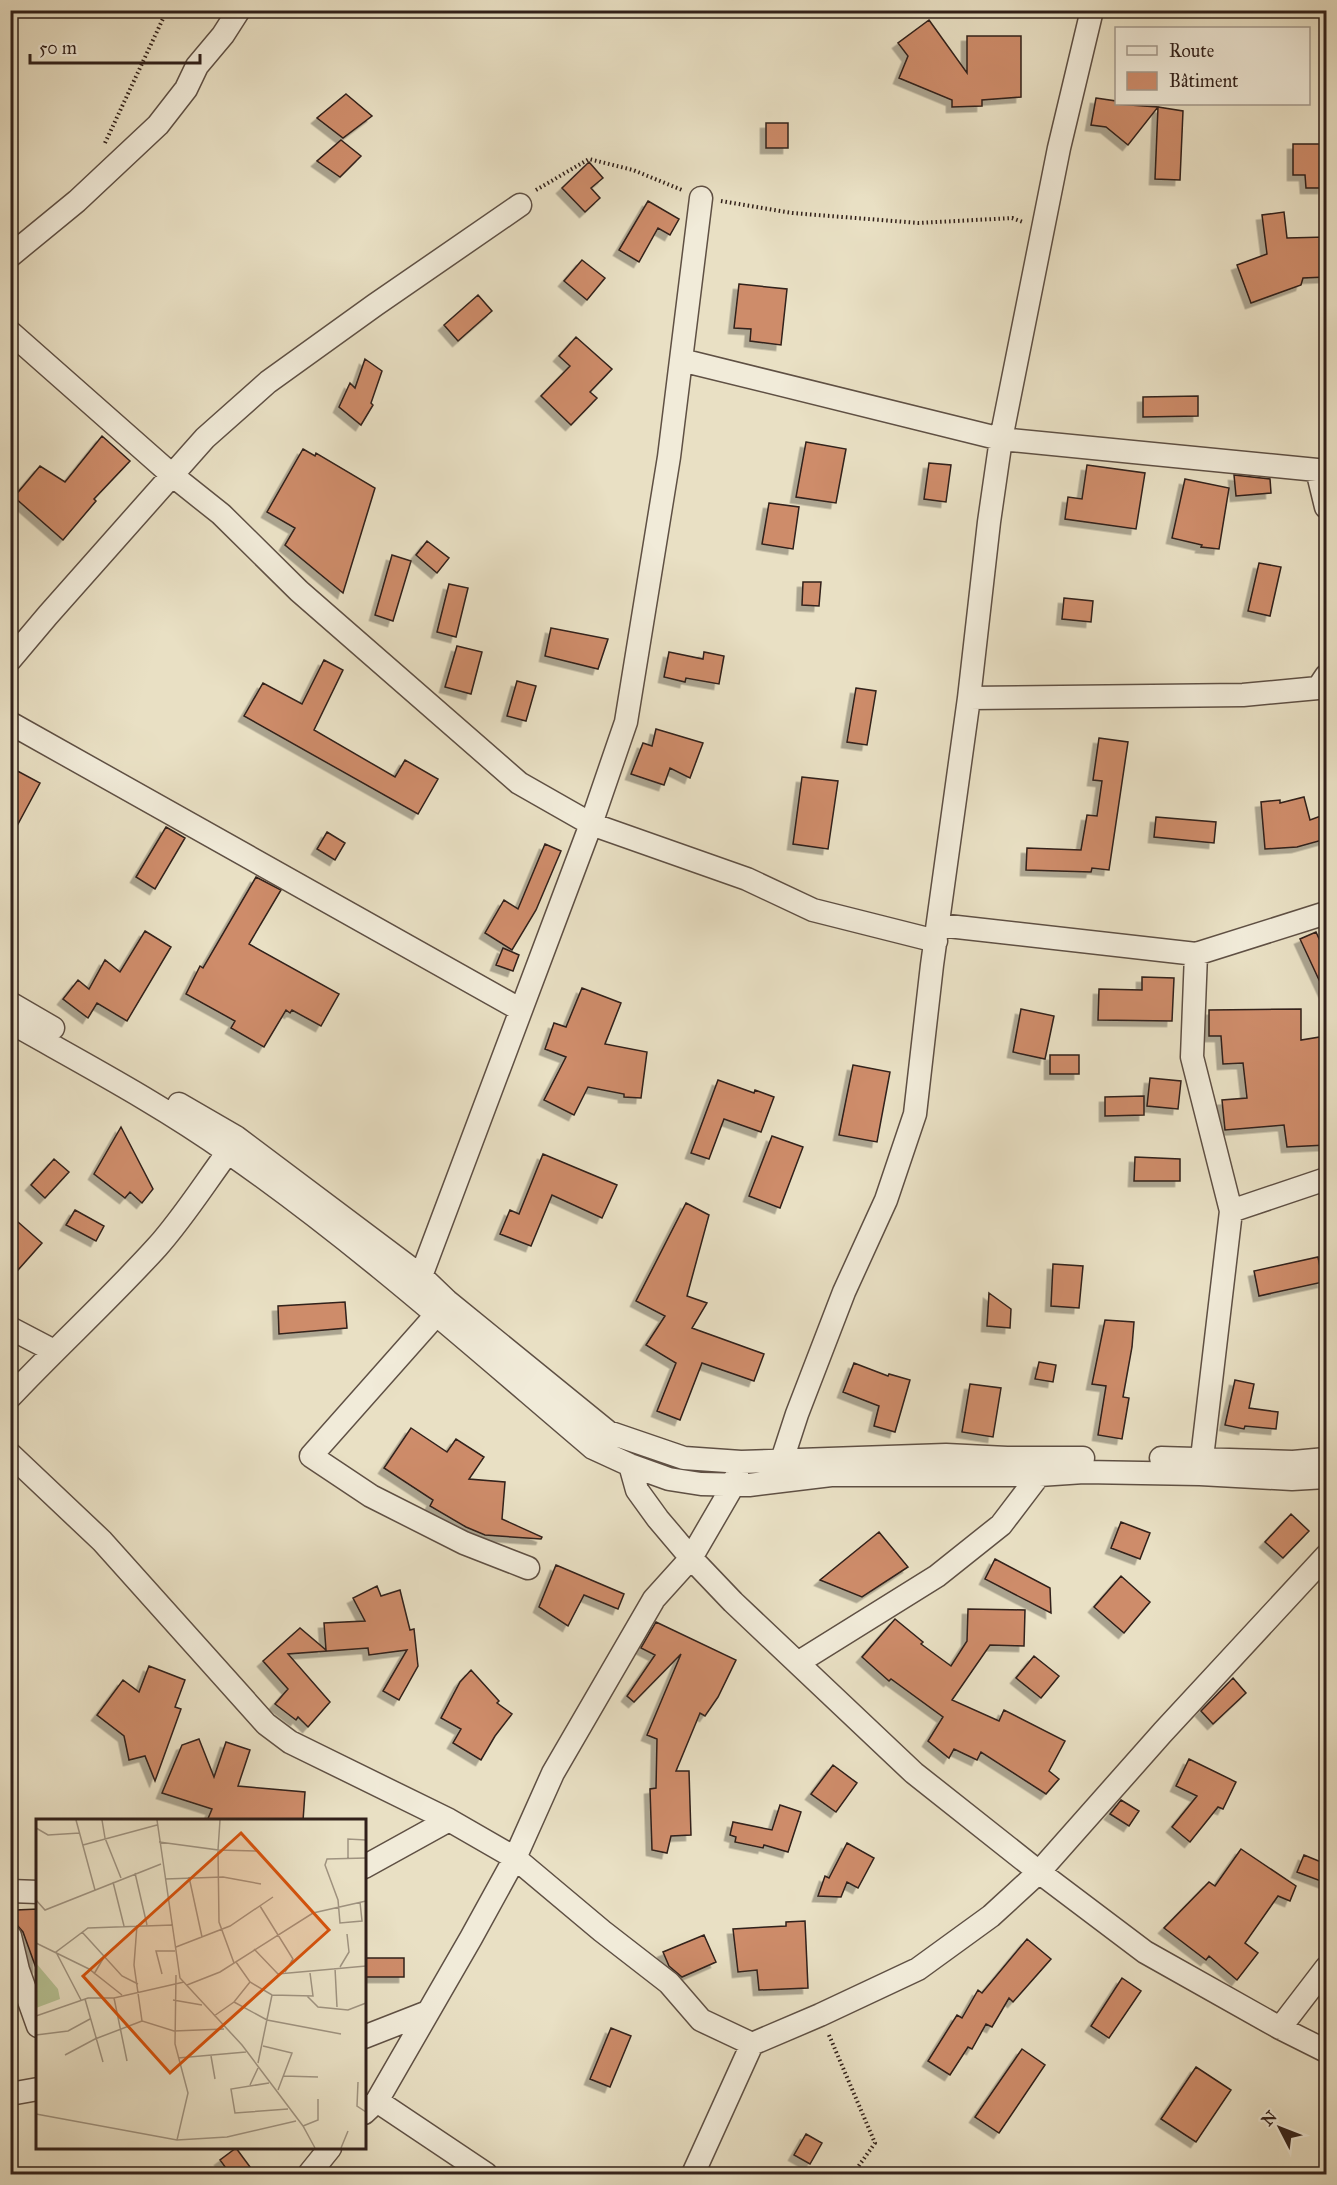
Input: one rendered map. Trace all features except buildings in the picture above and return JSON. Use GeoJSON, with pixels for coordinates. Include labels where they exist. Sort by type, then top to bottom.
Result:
{"type":"FeatureCollection","features":[{"type":"Feature","properties":{"kind":"street"},"geometry":{"type":"LineString","coordinates":[[10,256],[77,201],[158,125],[186,90],[197,66],[223,35],[239,10]]}},
{"type":"Feature","properties":{"kind":"street"},"geometry":{"type":"LineString","coordinates":[[782,1460],[797,1414],[844,1292],[886,1200],[915,1114],[1001,440],[1059,148],[1092,10]]}},
{"type":"Feature","properties":{"kind":"street"},"geometry":{"type":"LineString","coordinates":[[421,1276],[591,824],[626,722],[669,457],[701,198]]}},
{"type":"Feature","properties":{"kind":"street"},"geometry":{"type":"LineString","coordinates":[[10,660],[205,438],[268,382],[520,205]]}},
{"type":"Feature","properties":{"kind":"street"},"geometry":{"type":"LineString","coordinates":[[10,332],[172,475],[222,514],[299,591],[519,783],[591,824],[747,879],[813,910],[937,933],[1196,954],[1326,913]]}},
{"type":"Feature","properties":{"kind":"street"},"geometry":{"type":"LineString","coordinates":[[681,360],[1001,440],[1317,470],[1326,507]]}},
{"type":"Feature","properties":{"kind":"street"},"geometry":{"type":"LineString","coordinates":[[969,698],[1243,695],[1318,688],[1326,676]]}},
{"type":"Feature","properties":{"kind":"street"},"geometry":{"type":"LineString","coordinates":[[10,723],[521,1010]]}},
{"type":"Feature","properties":{"kind":"street"},"geometry":{"type":"LineString","coordinates":[[1196,954],[1192,1057],[1231,1211],[1202,1458]]}},
{"type":"Feature","properties":{"kind":"street"},"geometry":{"type":"LineString","coordinates":[[10,1003],[236,1137],[421,1276],[447,1301],[608,1432],[684,1458],[741,1462],[946,1455],[1007,1458],[1202,1458],[1293,1462],[1326,1459]]}},
{"type":"Feature","properties":{"kind":"street"},"geometry":{"type":"LineString","coordinates":[[10,1022],[117,1083],[228,1152],[315,1215],[593,1448],[669,1479],[701,1484],[749,1485],[831,1475],[1084,1472],[1200,1474],[1292,1479],[1326,1477]]}},
{"type":"Feature","properties":{"kind":"street"},"geometry":{"type":"LineString","coordinates":[[10,1397],[54,1351],[87,1322],[159,1245],[228,1152]]}},
{"type":"Feature","properties":{"kind":"street"},"geometry":{"type":"LineString","coordinates":[[1231,1211],[1326,1179]]}},
{"type":"Feature","properties":{"kind":"street"},"geometry":{"type":"LineString","coordinates":[[436,1315],[310,1456],[371,1496],[464,1543],[528,1568]]}},
{"type":"Feature","properties":{"kind":"street"},"geometry":{"type":"LineString","coordinates":[[10,1328],[54,1351]]}},
{"type":"Feature","properties":{"kind":"street"},"geometry":{"type":"LineString","coordinates":[[10,1454],[102,1541],[266,1724],[290,1742],[449,1821],[515,1858],[602,1931],[669,1983],[701,2020],[752,2044]]}},
{"type":"Feature","properties":{"kind":"street"},"geometry":{"type":"LineString","coordinates":[[486,2175],[371,2107],[515,1858],[553,1773],[654,1599],[691,1558],[734,1484],[741,1462]]}},
{"type":"Feature","properties":{"kind":"street"},"geometry":{"type":"LineString","coordinates":[[630,1465],[637,1490],[691,1558],[733,1602],[914,1773],[1145,1952],[1280,2028],[1326,2051]]}},
{"type":"Feature","properties":{"kind":"street"},"geometry":{"type":"LineString","coordinates":[[799,1662],[937,1576],[1001,1525],[1039,1474]]}},
{"type":"Feature","properties":{"kind":"street"},"geometry":{"type":"LineString","coordinates":[[693,2175],[752,2044],[918,1969],[991,1916],[1039,1872],[1163,1732],[1326,1556]]}},
{"type":"Feature","properties":{"kind":"street"},"geometry":{"type":"LineString","coordinates":[[366,1866],[449,1821]]}},
{"type":"Feature","properties":{"kind":"street"},"geometry":{"type":"LineString","coordinates":[[10,1891],[36,1892]]}},
{"type":"Feature","properties":{"kind":"street"},"geometry":{"type":"LineString","coordinates":[[10,1936],[18,1970],[36,2020]]}},
{"type":"Feature","properties":{"kind":"street"},"geometry":{"type":"LineString","coordinates":[[1280,2028],[1326,1968]]}},
{"type":"Feature","properties":{"kind":"street"},"geometry":{"type":"LineString","coordinates":[[366,2036],[428,2012]]}},
{"type":"Feature","properties":{"kind":"street"},"geometry":{"type":"LineString","coordinates":[[10,2094],[36,2089]]}},
{"type":"Feature","properties":{"kind":"street"},"geometry":{"type":"LineString","coordinates":[[309,2175],[329,2149]]}},
{"type":"Feature","properties":{"kind":"path"},"geometry":{"type":"LineString","coordinates":[[103,145],[167,10]]}},
{"type":"Feature","properties":{"kind":"path"},"geometry":{"type":"LineString","coordinates":[[520,205],[539,188],[589,159],[633,170],[701,198],[792,213],[919,223],[1012,218],[1043,230]]}},
{"type":"Feature","properties":{"kind":"path"},"geometry":{"type":"LineString","coordinates":[[820,2015],[875,2143],[853,2175]]}}]}
